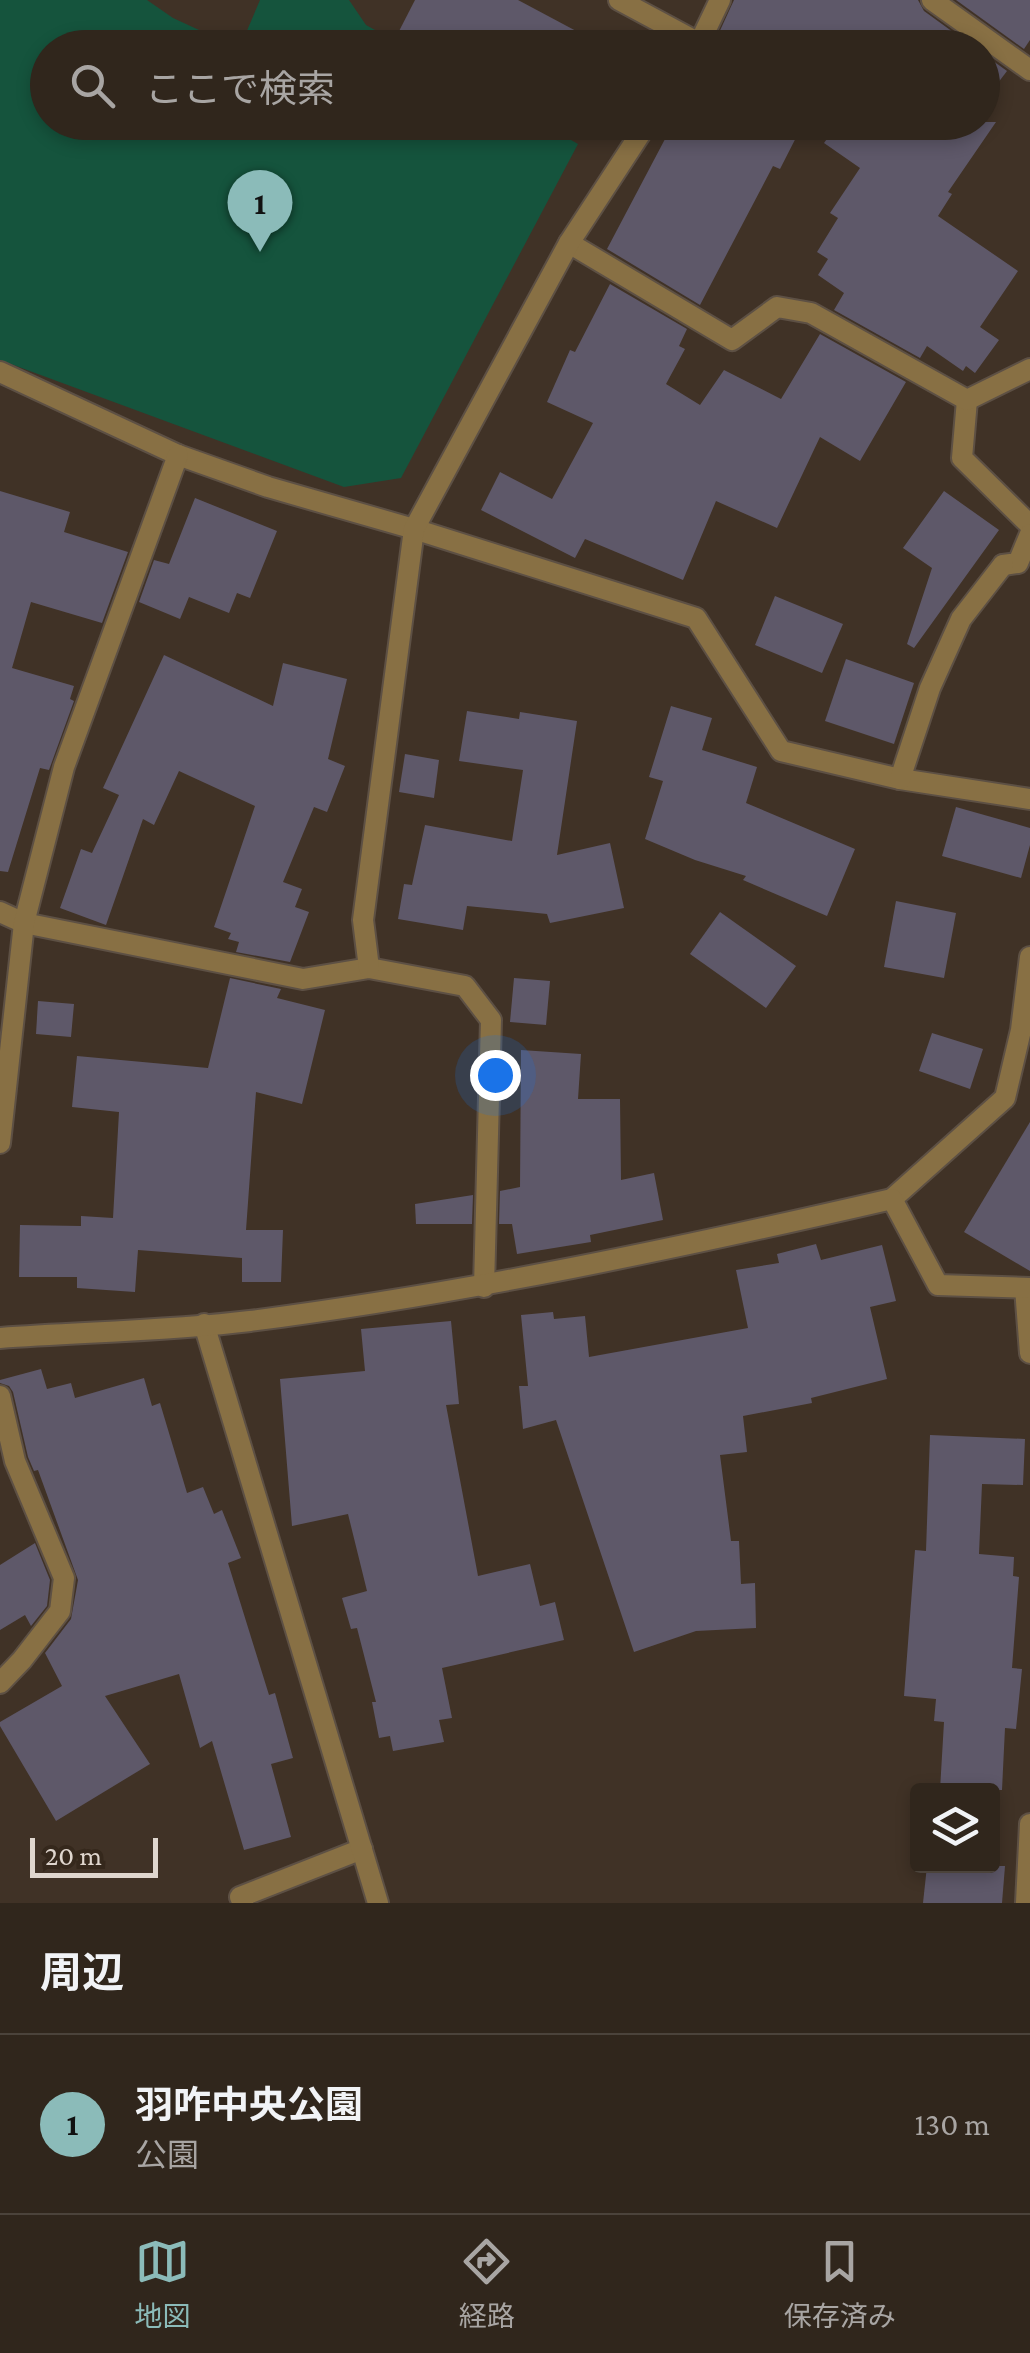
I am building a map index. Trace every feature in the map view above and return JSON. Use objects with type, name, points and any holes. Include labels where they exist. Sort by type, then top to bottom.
[{"type":"street","points":[[619,0],[672,30]]},
{"type":"street","points":[[705,30],[720,0]]},
{"type":"street","points":[[932,0],[978,30]]},
{"type":"street","points":[[1000,44],[1027,62]]},
{"type":"street","points":[[368,968],[363,920],[414,529],[569,243],[636,140]]},
{"type":"street","points":[[569,243],[732,340],[777,308],[811,312],[967,400]]},
{"type":"street","points":[[967,400],[1030,369]]},
{"type":"street","points":[[0,372],[178,455],[268,488],[414,529],[696,618],[781,751],[900,779],[1030,800]]},
{"type":"street","points":[[967,400],[962,458],[1030,525]]},
{"type":"street","points":[[0,1143],[24,922],[64,766],[178,455]]},
{"type":"street","points":[[900,779],[930,688],[961,619],[1004,565],[1018,563],[1030,534]]},
{"type":"street","points":[[0,912],[24,922],[304,979],[368,968],[464,986],[491,1020],[484,1287]]},
{"type":"street","points":[[0,1338],[246,1321],[484,1287],[683,1248],[892,1200],[1006,1098],[1022,1030],[1030,957]]},
{"type":"street","points":[[892,1200],[938,1286],[1027,1288],[1030,1353]]},
{"type":"street","points":[[204,1324],[378,1903]]},
{"type":"street","points":[[0,1396],[16,1461],[64,1578],[60,1611],[0,1683]]},
{"type":"street","points":[[1026,1903],[1030,1824]]},
{"type":"street","points":[[244,1903],[240,1897],[362,1849]]},
{"type":"green space","points":[[0,0],[147,0],[199,30],[30,30],[30,140],[571,140],[578,144],[401,478],[344,487],[0,360]]},
{"type":"green space","points":[[260,0],[349,0],[366,25],[375,30],[247,30]]},
{"type":"building","points":[[415,0],[518,0],[574,30],[400,30]]},
{"type":"building","points":[[734,0],[918,0],[924,11],[950,30],[720,30]]},
{"type":"building","points":[[956,0],[1030,0],[1030,40],[1024,49]]},
{"type":"building","points":[[665,140],[795,140],[780,169],[773,166],[700,305],[607,249]]},
{"type":"building","points":[[984,140],[948,192],[952,194],[938,216],[1018,271],[980,327],[999,340],[975,373],[966,366],[963,371],[927,346],[920,358],[834,310],[844,293],[818,275],[828,259],[817,252],[838,218],[830,213],[860,168],[824,143]]},
{"type":"building","points":[[610,284],[687,329],[679,346],[685,349],[666,384],[700,405],[724,370],[781,399],[820,334],[906,382],[860,461],[820,437],[777,528],[716,501],[683,580],[585,539],[575,558],[481,510],[500,472],[552,499],[593,423],[547,402],[570,350],[575,352]]},
{"type":"building","points":[[0,491],[70,512],[64,532],[128,552],[102,623],[31,602],[12,668],[74,686],[70,699],[74,701],[49,770],[40,768],[8,872],[0,871]]},
{"type":"building","points":[[944,491],[999,530],[914,648],[907,644],[932,568],[903,548]]},
{"type":"building","points":[[195,498],[277,531],[250,598],[237,593],[229,613],[189,597],[180,619],[139,602],[154,560],[169,564]]},
{"type":"building","points":[[775,596],[843,624],[822,673],[755,645]]},
{"type":"building","points":[[164,655],[273,706],[283,663],[347,679],[328,759],[345,766],[327,812],[314,807],[283,882],[302,889],[295,907],[309,912],[290,962],[236,952],[239,942],[228,939],[231,933],[214,927],[255,806],[179,771],[154,825],[143,819],[106,925],[60,908],[81,849],[92,853],[119,795],[103,788]]},
{"type":"building","points":[[846,659],[914,683],[894,744],[825,721]]},
{"type":"building","points":[[671,706],[712,718],[702,750],[757,767],[746,803],[855,849],[827,916],[743,880],[746,876],[645,839],[663,781],[649,777]]},
{"type":"building","points":[[467,711],[519,719],[520,712],[577,721],[557,855],[610,843],[624,908],[550,923],[547,914],[467,906],[463,930],[398,919],[404,884],[412,885],[425,825],[512,841],[523,770],[459,761]]},
{"type":"building","points":[[405,754],[439,760],[434,798],[399,792]]},
{"type":"building","points":[[956,807],[1030,828],[1030,845],[1021,878],[942,856]]},
{"type":"building","points":[[896,901],[956,913],[944,978],[884,967]]},
{"type":"building","points":[[720,912],[796,966],[766,1008],[690,954]]},
{"type":"building","points":[[230,978],[281,989],[277,998],[325,1010],[302,1104],[256,1092],[246,1230],[283,1230],[281,1282],[242,1282],[242,1258],[138,1250],[135,1292],[77,1288],[77,1277],[19,1277],[20,1225],[81,1226],[81,1216],[113,1218],[119,1112],[72,1107],[77,1056],[208,1068]]},
{"type":"building","points":[[514,978],[550,981],[546,1025],[510,1022]]},
{"type":"building","points":[[38,1001],[74,1004],[71,1037],[36,1034]]},
{"type":"building","points":[[932,1033],[983,1049],[970,1089],[919,1071]]},
{"type":"building","points":[[521,1050],[581,1054],[578,1099],[620,1099],[621,1180],[654,1173],[663,1220],[590,1235],[591,1242],[517,1254],[512,1224],[499,1224],[500,1191],[520,1187]]},
{"type":"building","points":[[1030,1122],[1030,1271],[964,1232]]},
{"type":"building","points":[[473,1195],[472,1224],[416,1224],[415,1204]]},
{"type":"building","points":[[816,1244],[821,1260],[882,1245],[896,1301],[870,1307],[887,1379],[811,1398],[812,1403],[743,1416],[747,1452],[720,1455],[731,1541],[739,1541],[741,1584],[755,1583],[756,1628],[696,1631],[634,1652],[556,1420],[523,1429],[519,1386],[528,1386],[521,1315],[553,1312],[554,1319],[585,1316],[589,1357],[748,1328],[736,1270],[779,1263],[777,1254]]},
{"type":"building","points":[[451,1321],[459,1404],[446,1405],[478,1576],[530,1564],[540,1606],[555,1602],[564,1640],[442,1668],[452,1718],[439,1720],[444,1742],[393,1751],[390,1736],[379,1738],[372,1702],[376,1702],[357,1628],[351,1629],[342,1598],[367,1591],[348,1514],[292,1526],[280,1379],[365,1371],[361,1329]]},
{"type":"building","points":[[41,1369],[47,1389],[71,1383],[75,1398],[144,1378],[152,1406],[160,1403],[187,1493],[203,1487],[214,1514],[222,1510],[241,1558],[228,1563],[269,1695],[275,1693],[293,1758],[271,1764],[291,1837],[244,1850],[212,1741],[200,1748],[179,1674],[105,1696],[150,1764],[56,1821],[0,1726],[0,1722],[62,1686],[45,1653],[71,1619],[78,1580],[38,1470],[34,1471],[28,1457],[13,1392],[0,1383]]},
{"type":"building","points":[[930,1435],[1025,1439],[1023,1485],[982,1484],[979,1554],[1014,1557],[1013,1576],[1019,1577],[1012,1668],[1022,1669],[1016,1729],[1005,1728],[1002,1790],[1000,1783],[940,1783],[944,1722],[934,1721],[936,1699],[904,1696],[915,1550],[926,1551]]},
{"type":"building","points":[[35,1543],[50,1580],[47,1606],[31,1626],[25,1615],[0,1630],[0,1565]]},
{"type":"building","points":[[1000,1866],[1005,1866],[1002,1903],[923,1903],[926,1873],[1000,1873]]},
{"type":"place","name":"羽咋中央公園","points":[[260,252]]}]
